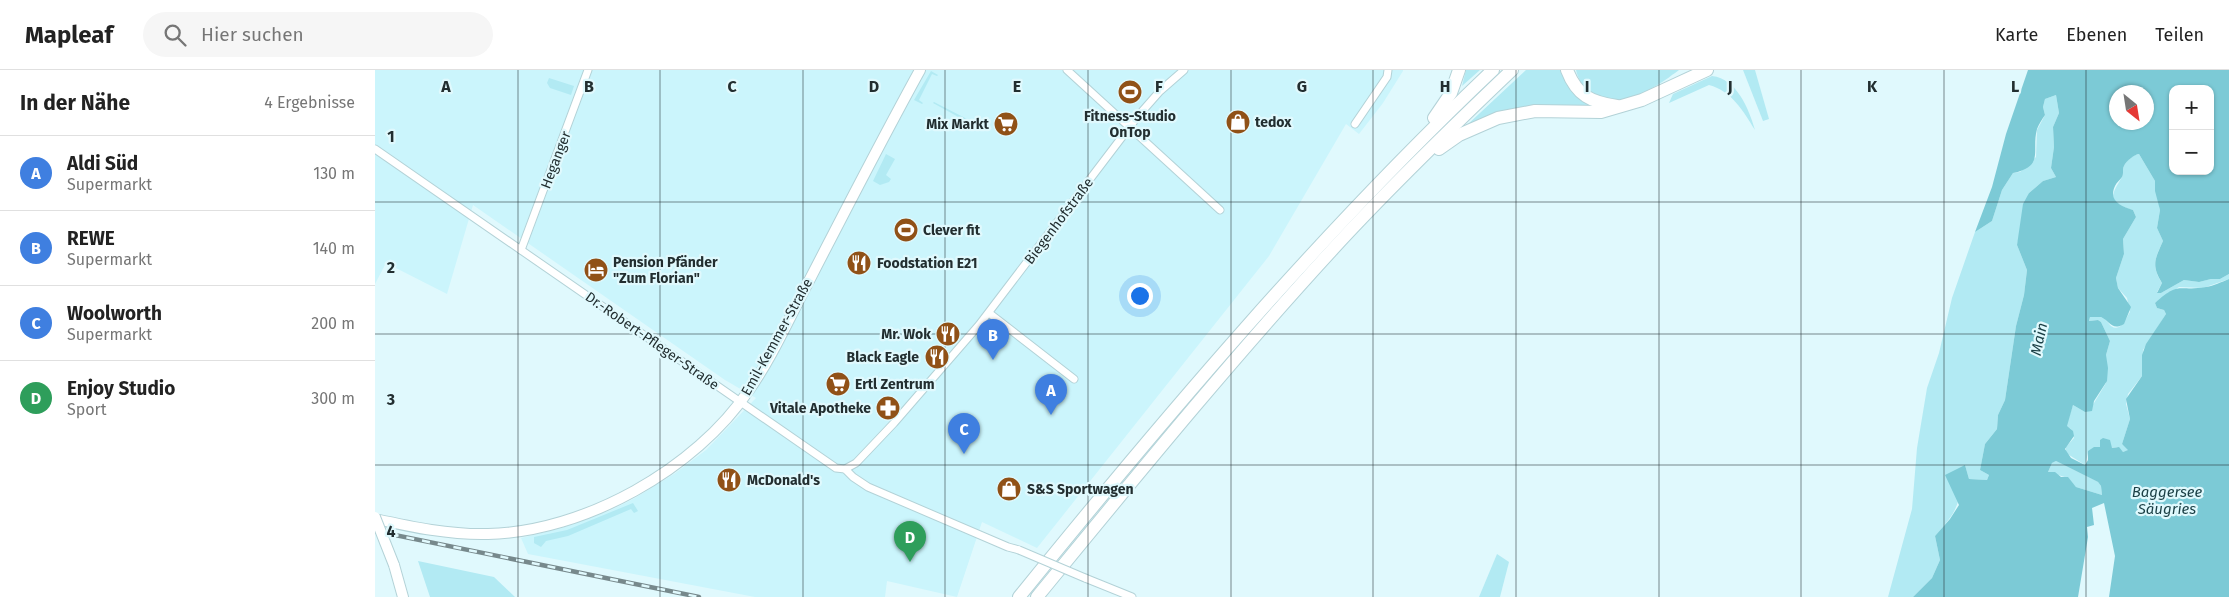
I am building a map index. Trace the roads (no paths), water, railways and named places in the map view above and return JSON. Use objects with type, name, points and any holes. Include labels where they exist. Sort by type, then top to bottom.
[{"type":"highway","points":[[1402,159],[1444,105],[1451,93],[1459,70]]},
{"type":"highway","points":[[1019,597],[1097,500],[1232,342],[1324,239],[1493,70]]},
{"type":"highway","points":[[1037,597],[1245,348],[1334,248],[1512,70]]},
{"type":"highway","points":[[1567,70],[1572,82],[1587,97],[1598,103],[1622,106]]},
{"type":"highway","points":[[1681,81],[1693,70]]},
{"type":"highway","points":[[1414,166],[1459,136],[1498,118],[1535,111],[1601,112],[1642,100],[1707,70]]},
{"type":"street","name":"Heganger","points":[[521,250],[588,70]]},
{"type":"street","name":"Emil-Kemmer-Straße","points":[[375,518],[438,531],[481,534],[531,529],[568,520],[604,506],[659,476],[681,460],[712,433],[752,386],[920,70]]},
{"type":"street","points":[[1067,70],[1220,210]]},
{"type":"street","name":"Biegenhofstraße","points":[[845,469],[856,463],[894,423],[989,313],[1129,128],[1160,91],[1184,70]]},
{"type":"street","points":[[1355,124],[1387,77],[1388,70]]},
{"type":"street","name":"Dr.-Robert-Pfleger-Straße","points":[[375,149],[836,468],[845,469],[867,487],[1132,597]]},
{"type":"street","points":[[989,313],[1074,379]]},
{"type":"street","points":[[375,518],[394,565],[403,597]]},
{"type":"railway","points":[[375,531],[699,597]]},
{"type":"place","name":"Fitness-Studio OnTop","points":[[1130,92]]},
{"type":"place","name":"tedox","points":[[1238,122]]},
{"type":"place","name":"Mix Markt","points":[[1006,124]]},
{"type":"place","name":"Clever fit","points":[[906,230]]},
{"type":"place","name":"Foodstation E21","points":[[859,263]]},
{"type":"place","name":"Pension Pfänder \"Zum Florian\"","points":[[596,270]]},
{"type":"place","name":"Mr. Wok","points":[[948,334]]},
{"type":"place","name":"Black Eagle","points":[[937,357]]},
{"type":"place","name":"REWE","points":[[993,360]]},
{"type":"place","name":"Ertl Zentrum","points":[[838,384]]},
{"type":"place","name":"Vitale Apotheke","points":[[888,408]]},
{"type":"place","name":"Aldi Süd","points":[[1051,415]]},
{"type":"place","name":"Woolworth","points":[[964,454]]},
{"type":"place","name":"McDonald's","points":[[729,480]]},
{"type":"place","name":"S&S Sportwagen","points":[[1009,489]]},
{"type":"place","name":"Enjoy Studio","points":[[910,562]]},
{"type":"water label","name":"Main","points":[[2039,339]]},
{"type":"water label","name":"Baggersee Säugries","points":[[2167,500]]}]
